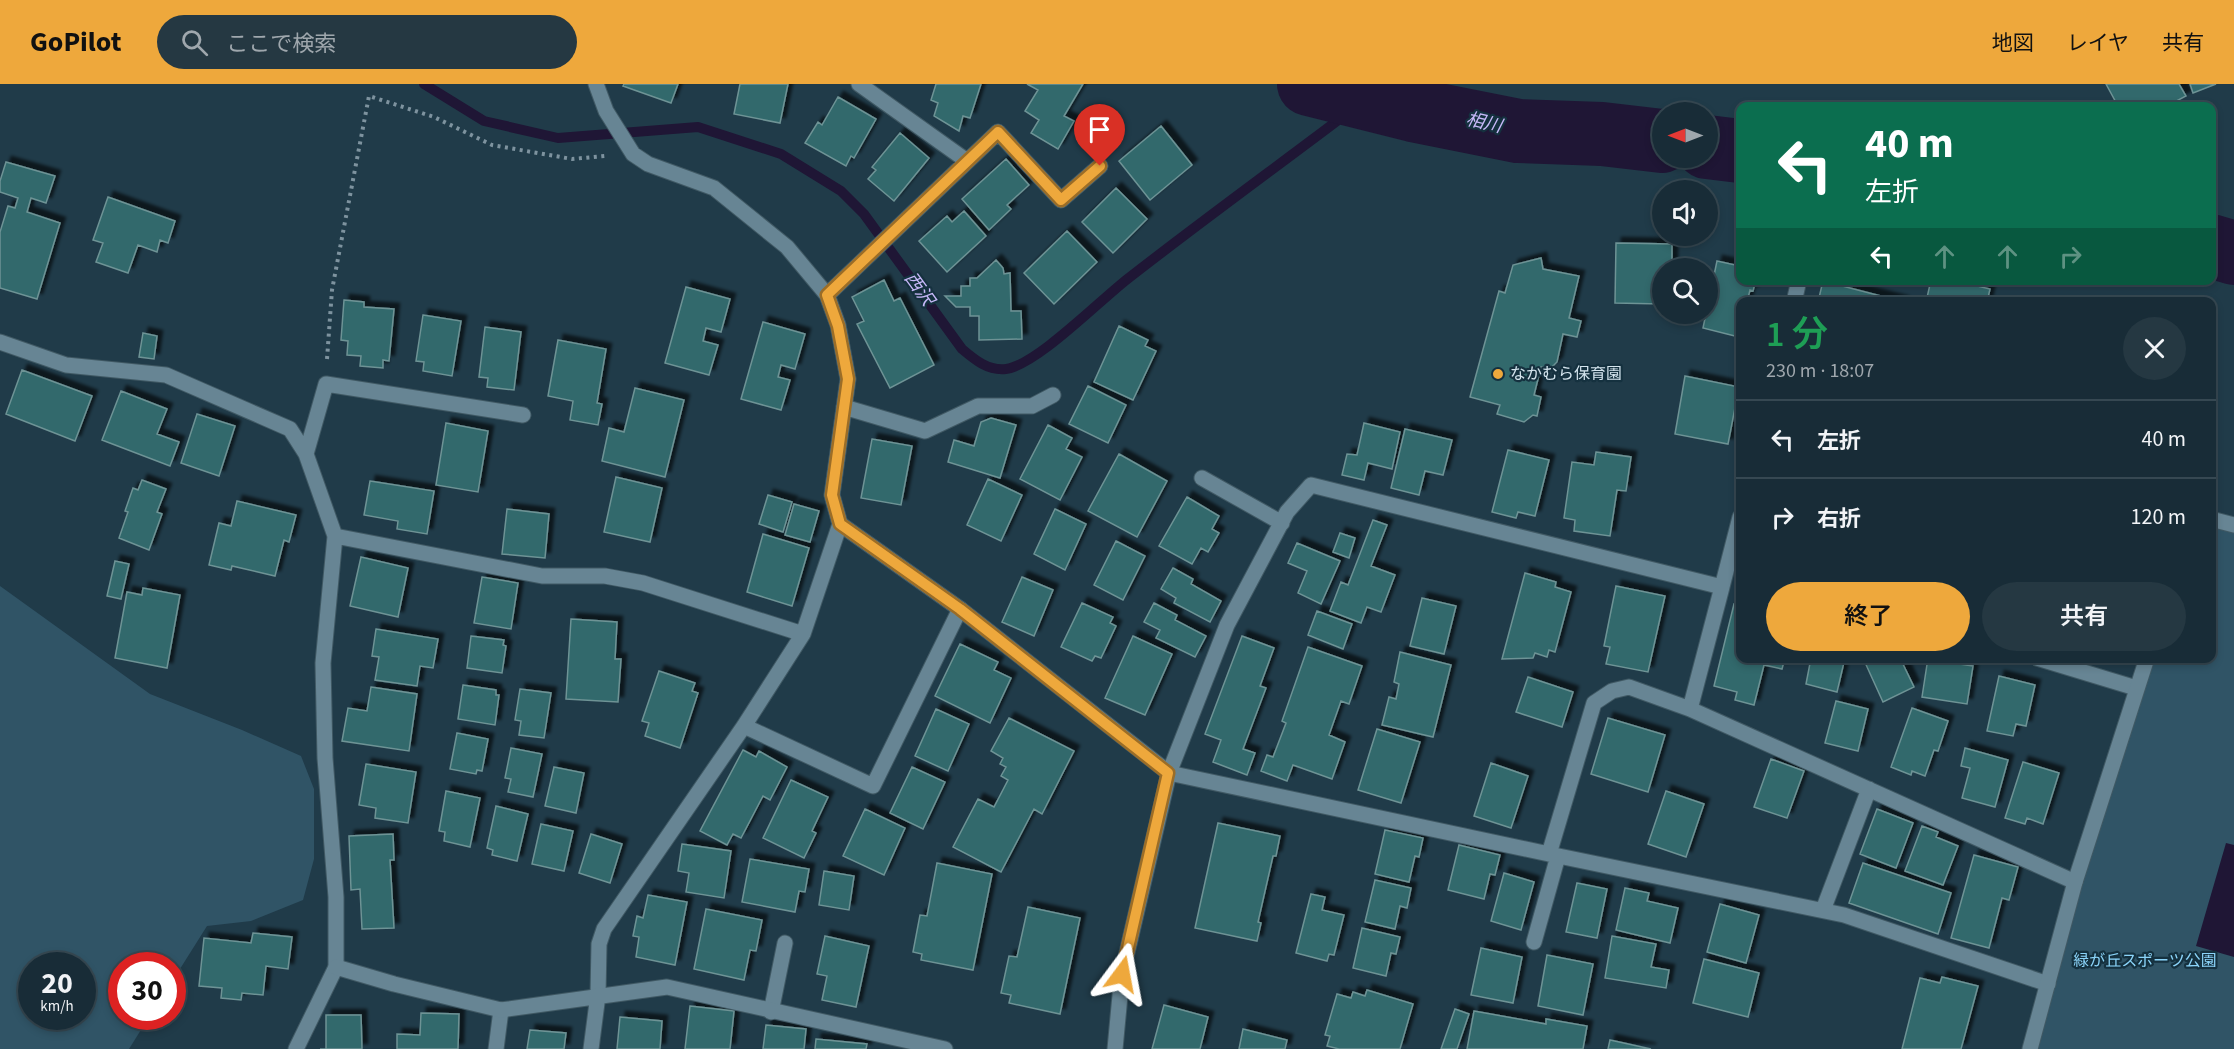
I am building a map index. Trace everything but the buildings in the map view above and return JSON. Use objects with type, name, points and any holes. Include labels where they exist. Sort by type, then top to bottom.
[{"type":"street","points":[[591,1049],[598,995],[599,944],[604,929],[744,726],[803,634],[840,524],[832,495],[848,379],[838,326],[827,295],[787,247],[714,188],[648,164],[630,149],[606,111],[596,84]]},
{"type":"street","points":[[860,84],[968,161]]},
{"type":"street","points":[[827,295],[998,132],[1061,200],[1100,166]]},
{"type":"street","points":[[0,342],[66,365],[166,375],[290,429],[306,454],[335,536],[323,663],[325,758],[336,897],[336,967],[296,1049]]},
{"type":"street","points":[[306,454],[326,384],[523,415]]},
{"type":"street","points":[[844,407],[925,431],[978,406],[1032,406],[1053,395]]},
{"type":"street","points":[[1202,478],[1281,523]]},
{"type":"street","points":[[1115,1049],[1122,974],[1168,773],[1227,625],[1287,512],[1311,485],[1722,586]]},
{"type":"street","points":[[2216,520],[2234,525]]},
{"type":"street","points":[[840,524],[960,609],[1168,773],[1844,915],[2048,984]]},
{"type":"street","points":[[1690,709],[1736,532]]},
{"type":"street","points":[[335,536],[542,576],[605,576],[643,583],[803,634]]},
{"type":"street","points":[[744,726],[873,786],[960,609]]},
{"type":"street","points":[[2054,663],[2136,688]]},
{"type":"street","points":[[2030,1049],[2075,882],[2145,663]]},
{"type":"street","points":[[1534,942],[1553,855],[1594,704],[1612,691],[1629,687],[1690,709],[2075,882]]},
{"type":"street","points":[[1823,910],[1869,789]]},
{"type":"street","points":[[771,1012],[786,943]]},
{"type":"street","points":[[336,967],[394,984],[501,1010],[667,987],[914,1046],[945,1049]]},
{"type":"street","points":[[496,1049],[501,1010]]},
{"type":"path","points":[[326,384],[332,290],[369,96],[434,117],[492,145],[572,159],[630,149]]},
{"type":"green space","name":"緑が丘スポーツ公園","points":[[2216,520],[2234,525],[2234,1049],[2030,1049],[2146,663],[2216,663]]},
{"type":"green space","points":[[0,586],[150,694],[301,756],[314,789],[314,859],[303,900],[251,921],[207,926],[186,959],[186,952],[108,952],[108,1030],[141,1030],[129,1049],[0,1049]]},
{"type":"shaded area","points":[[2226,843],[2234,845],[2234,957],[2196,946]]},
{"type":"waterway","name":"西沢","points":[[424,84],[484,121],[558,138],[698,127],[781,154],[841,191],[864,214],[962,349],[982,364],[999,369],[1019,365],[1051,344],[1130,277],[1337,121],[1355,95]]},
{"type":"waterway","name":"相川","points":[[1309,84],[1413,110],[1518,131],[1602,134],[1652,140]]},
{"type":"waterway","name":"相川","points":[[1718,148],[1736,151]]},
{"type":"waterway","name":"相川","points":[[2216,248],[2234,253]]},
{"type":"place","name":"なかむら保育園","points":[[1498,374]]},
{"type":"route","points":[[1100,166],[1061,200],[998,132],[827,295],[838,326],[848,379],[832,495],[840,524],[960,609],[1168,773],[1122,974]]}]
